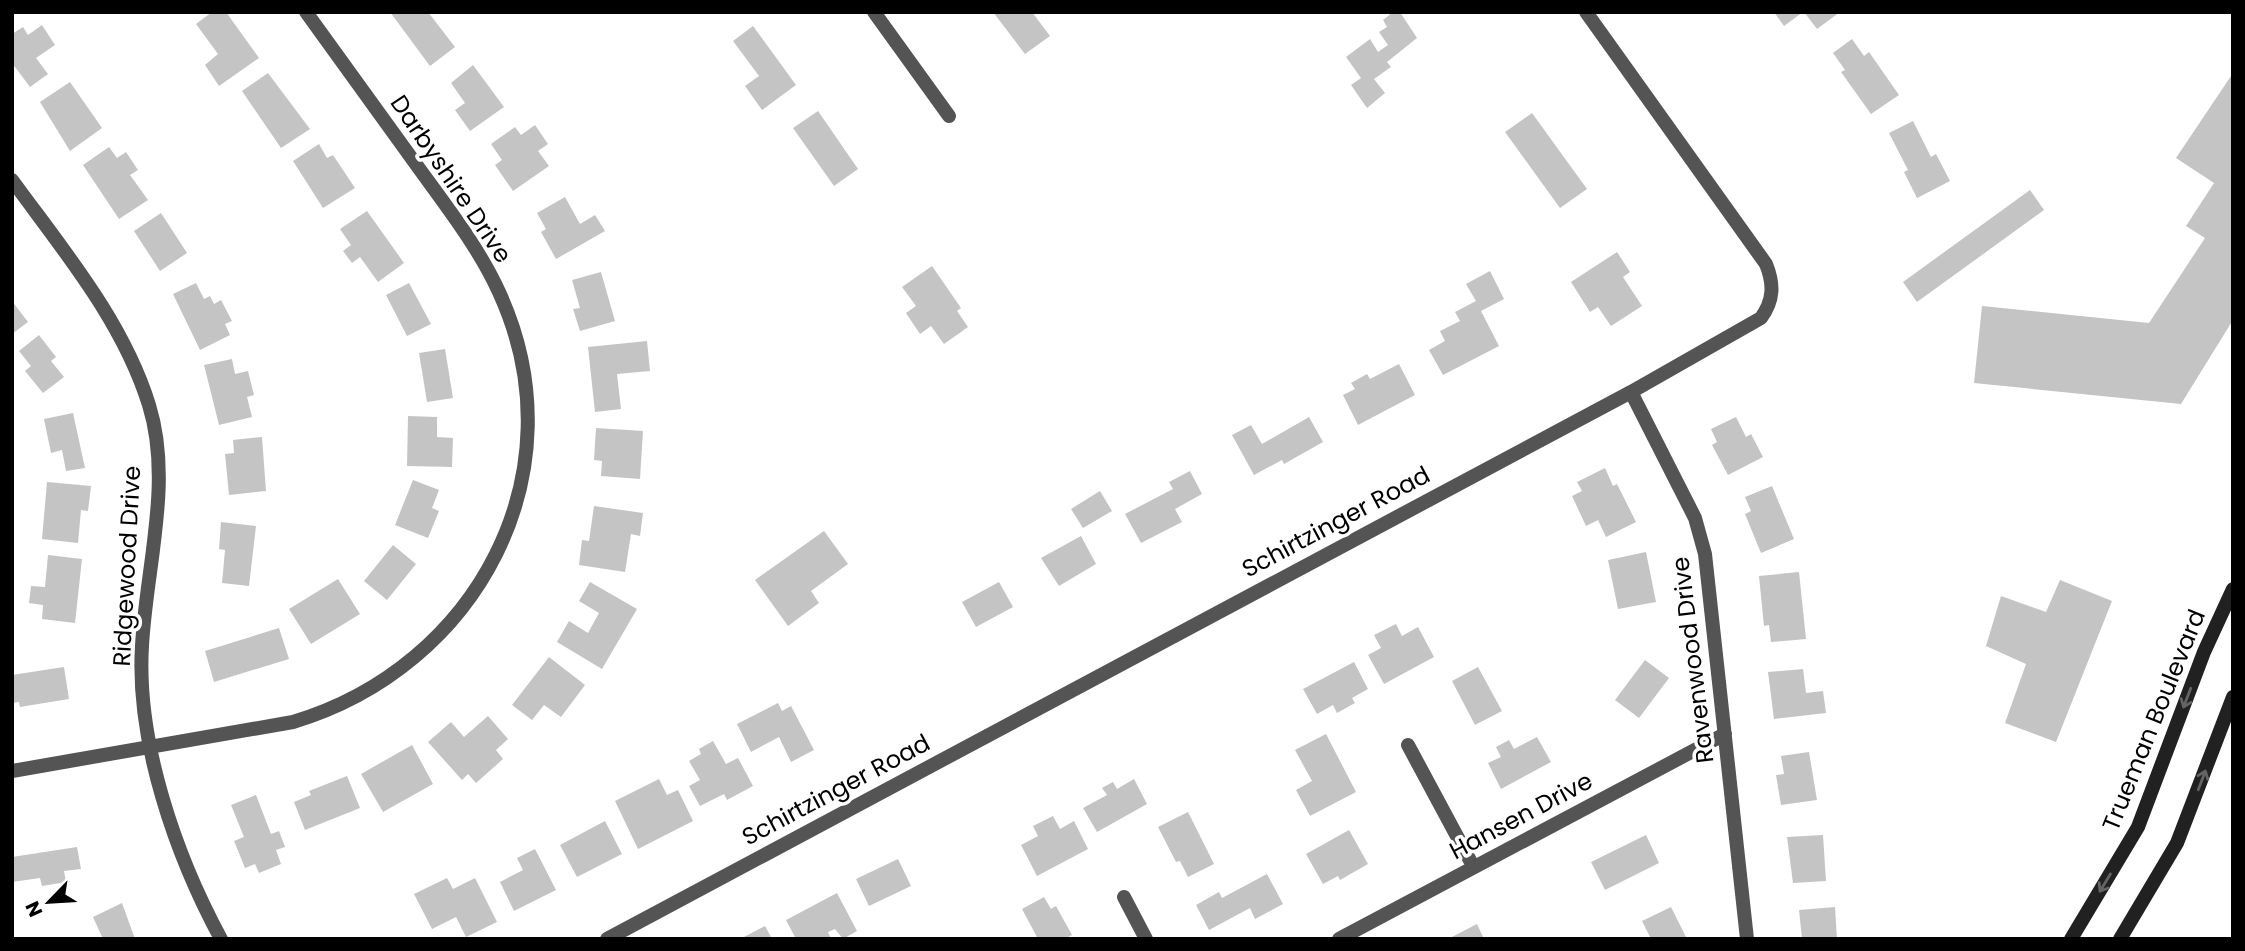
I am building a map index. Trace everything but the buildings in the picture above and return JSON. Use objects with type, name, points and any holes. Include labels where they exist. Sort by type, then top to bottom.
[{"type":"main road","name":"Trueman Boulevard","points":[[2071,939],[2138,827],[2204,652],[2233,589]]},
{"type":"main road","points":[[2120,939],[2178,843],[2233,697]]},
{"type":"street","name":"Darbyshire Drive","points":[[12,771],[293,722],[328,711],[373,689],[434,642],[461,612],[486,575],[504,537],[524,456],[526,414],[513,329],[499,291],[455,218],[306,12]]},
{"type":"street","points":[[874,12],[948,116]]},
{"type":"street","name":"Schirtzinger Road","points":[[607,939],[1754,325],[1768,308],[1773,286],[1766,264],[1586,12]]},
{"type":"street","name":"Ridgewood Drive","points":[[12,180],[87,284],[136,372],[149,405],[156,435],[159,498],[141,650],[151,748],[166,812],[186,869],[221,939]]},
{"type":"street","name":"Ravenwood Drive","points":[[1631,392],[1699,530],[1710,585],[1746,939]]},
{"type":"street","name":"Hansen Drive","points":[[1342,938],[1725,734]]},
{"type":"street","points":[[1408,745],[1474,866]]},
{"type":"street","points":[[1124,897],[1146,939]]}]
